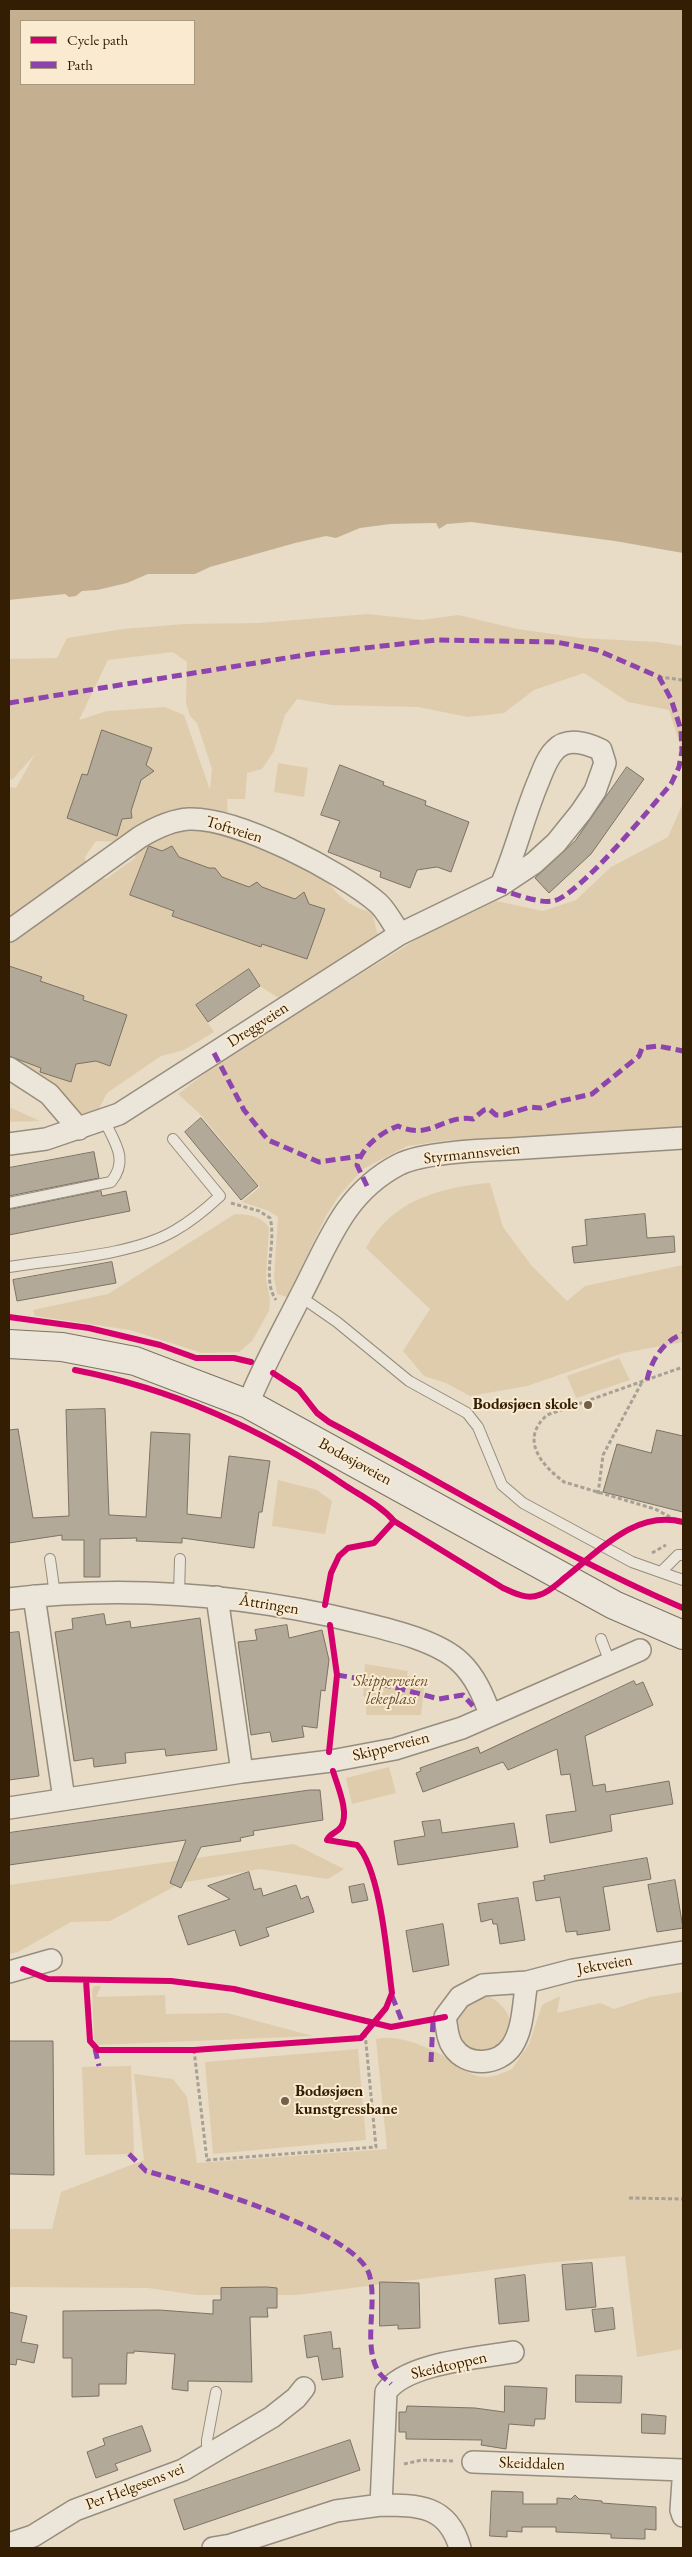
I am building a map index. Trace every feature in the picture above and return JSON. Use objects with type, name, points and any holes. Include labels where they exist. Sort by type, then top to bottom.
[{"type":"street","name":"Dreggveien","points":[[9,1144],[46,1139],[119,1114],[400,934],[501,884],[534,863],[556,843],[581,812],[602,774],[605,763],[601,750],[578,742],[564,744],[555,749],[547,760],[526,812],[510,865],[501,884]]},
{"type":"street","name":"Toftveien","points":[[9,931],[140,837],[156,828],[189,819],[207,820],[229,826],[323,864],[380,904],[400,934]]},
{"type":"street","points":[[9,1068],[49,1094],[79,1128]]},
{"type":"street","name":"Styrmannsveien","points":[[248,1404],[263,1368],[301,1297],[336,1223],[367,1186],[399,1164],[438,1155],[468,1152],[683,1138]]},
{"type":"street","name":"Bodøsjøveien","points":[[9,1344],[62,1347],[135,1362],[248,1404],[614,1604],[683,1636]]},
{"type":"street","name":"Åttringen","points":[[9,1599],[44,1595],[179,1594],[261,1602],[327,1614],[388,1629],[418,1640],[460,1661],[473,1677],[490,1714]]},
{"type":"street","points":[[44,1595],[64,1799]]},
{"type":"street","points":[[217,1597],[242,1772]]},
{"type":"street","name":"Skipperveien","points":[[9,1808],[242,1772],[331,1761],[395,1749],[462,1728],[490,1714],[640,1650]]},
{"type":"street","name":"Jektveien","points":[[527,1982],[573,1970],[683,1952]]},
{"type":"street","points":[[9,1972],[51,1960]]},
{"type":"street","name":"Skeidtoppen","points":[[380,2505],[384,2402],[386,2392],[392,2384],[404,2376],[432,2367],[513,2352]]},
{"type":"street","name":"Per Helgesens vei","points":[[9,2544],[33,2536],[75,2510],[166,2478],[272,2417],[296,2398],[304,2388]]},
{"type":"street","name":"Skeiddalen","points":[[473,2462],[528,2466],[621,2466],[683,2470]]},
{"type":"street","points":[[683,2481],[681,2504],[683,2516]]},
{"type":"street","points":[[213,2548],[231,2545],[336,2511],[380,2505],[424,2507],[439,2515],[456,2534],[460,2548]]},
{"type":"lane","points":[[9,1204],[110,1182],[119,1172],[121,1161],[104,1120]]},
{"type":"lane","points":[[9,1267],[133,1247],[174,1232],[220,1196],[173,1139]]},
{"type":"lane","points":[[301,1297],[337,1322],[409,1381],[444,1398],[467,1413],[478,1427],[502,1485],[523,1502],[632,1562],[683,1580]]},
{"type":"lane","points":[[662,1571],[678,1555],[683,1555]]},
{"type":"lane","points":[[44,1595],[50,1559]]},
{"type":"lane","points":[[179,1594],[180,1559]]},
{"type":"lane","points":[[601,1639],[610,1663]]},
{"type":"lane","points":[[207,2456],[207,2440],[216,2402],[216,2392]]},
{"type":"path","points":[[659,677],[683,680]]},
{"type":"path","points":[[220,1196],[238,1207],[259,1211],[270,1218],[273,1228],[270,1277],[274,1298],[279,1304]]},
{"type":"path","points":[[683,1367],[547,1415],[534,1431],[533,1444],[553,1474],[564,1482],[598,1494],[655,1509],[683,1522]]},
{"type":"path","points":[[598,1494],[603,1455],[642,1382]]},
{"type":"path","points":[[657,1520],[676,1520]]},
{"type":"path","points":[[96,1980],[83,1980],[90,2041],[98,2050],[194,2050],[361,2038],[386,2008],[392,1993],[376,1888],[363,1852],[357,1845],[327,1840],[329,1835],[341,1828],[343,1821],[343,1809],[333,1771]]},
{"type":"path","points":[[364,2020],[382,2025]]},
{"type":"path","points":[[194,2050],[207,2160],[376,2147],[365,2033]]},
{"type":"path","points":[[629,2198],[683,2199]]},
{"type":"path","points":[[382,2469],[422,2460],[473,2462]]},
{"type":"green space","points":[[368,614],[422,620],[458,615],[517,629],[581,638],[657,642],[683,646],[683,793],[682,751],[669,710],[628,702],[584,673],[534,690],[504,713],[468,717],[418,707],[332,705],[297,699],[285,715],[274,751],[262,769],[247,773],[245,799],[227,799],[228,818],[120,842],[96,841],[85,857],[87,870],[9,921],[9,787],[16,788],[35,754],[13,779],[9,780],[9,659],[57,658],[67,638],[123,629],[185,624],[258,623]],"holes":[[[173,652],[187,662],[186,703],[190,716],[197,723],[212,769],[210,790],[184,715],[165,707],[107,711],[79,720],[108,660]]]},
{"type":"green space","points":[[278,763],[308,768],[304,797],[274,792]]},
{"type":"green space","points":[[683,803],[683,1129],[494,1141],[449,1140],[407,1146],[363,1169],[338,1197],[326,1216],[287,1297],[277,1294],[274,1276],[278,1217],[269,1211],[242,1202],[260,1187],[200,1114],[178,1094],[225,1058],[422,936],[496,901],[543,911],[576,900],[611,867],[668,837]]},
{"type":"green space","points":[[201,825],[322,869],[330,885],[341,897],[363,910],[372,912],[378,936],[282,1000],[261,987],[249,970],[196,1005],[214,1032],[184,1050],[161,1056],[107,1093],[96,1114],[82,1114],[9,1062],[9,938],[92,879],[106,879],[135,858],[137,844],[153,835]]},
{"type":"green space","points":[[9,1107],[40,1121],[9,1122]]},
{"type":"green space","points":[[490,1183],[503,1227],[531,1265],[567,1301],[585,1286],[683,1265],[683,1342],[623,1353],[527,1386],[470,1396],[446,1383],[424,1376],[403,1351],[430,1309],[366,1248],[376,1232],[389,1219],[418,1199],[453,1188]]},
{"type":"green space","points":[[235,1214],[254,1216],[262,1220],[269,1227],[266,1278],[270,1299],[269,1311],[252,1341],[239,1352],[202,1353],[130,1330],[35,1316],[33,1310],[108,1294]]},
{"type":"green space","points":[[619,1358],[630,1380],[576,1398],[567,1376]]},
{"type":"green space","points":[[278,1480],[317,1490],[332,1501],[325,1534],[272,1526]]},
{"type":"green space","name":"Skipperveien lekeplass","points":[[365,1664],[408,1671],[407,1676],[425,1680],[421,1715],[366,1715],[367,1697],[363,1696]]},
{"type":"green space","points":[[389,1767],[396,1793],[352,1804],[346,1778]]},
{"type":"green space","points":[[294,1844],[344,1869],[328,1879],[260,1869],[181,1883],[110,1921],[71,1922],[18,1952],[9,1954],[9,1885]]},
{"type":"green space","points":[[94,1986],[101,1986],[96,1997],[165,1995],[166,2014],[227,2013],[313,2036],[97,2045],[94,2039],[92,1990]]},
{"type":"green space","points":[[683,1992],[683,2349],[637,2357],[625,2256],[546,2263],[297,2295],[196,2295],[148,2288],[9,2287],[9,2229],[52,2229],[61,2192],[144,2160],[134,2074],[173,2079],[187,2097],[197,2163],[387,2149],[376,2039],[401,2039],[418,2044],[442,2055],[474,2075],[489,2077],[512,2069],[529,2044],[542,2005],[560,1996],[557,2013],[600,2003],[614,2009],[650,1997]]},
{"type":"green space","points":[[485,1995],[491,1997],[505,2010],[510,2021],[510,2027],[508,2035],[500,2047],[476,2054],[460,2044],[455,2016],[469,2003]]},
{"type":"green space","name":"Bodøsjøen kunstgressbane","points":[[358,2049],[366,2140],[213,2154],[205,2062]]},
{"type":"green space","points":[[131,2066],[134,2154],[85,2155],[82,2067]]},
{"type":"shaded area","points":[[9,9],[683,9],[683,553],[615,541],[471,522],[447,524],[439,529],[436,523],[390,524],[360,528],[336,538],[326,536],[295,543],[210,567],[195,574],[148,574],[127,583],[97,590],[82,591],[76,596],[69,597],[65,594],[9,600]]},
{"type":"building","points":[[102,730],[152,748],[146,765],[154,771],[141,780],[131,811],[132,818],[122,819],[117,836],[67,818],[82,774],[87,775]]},
{"type":"building","points":[[340,765],[384,782],[383,785],[426,801],[425,805],[469,822],[451,872],[437,867],[417,870],[410,888],[380,877],[381,872],[328,852],[340,821],[321,815]]},
{"type":"building","points":[[627,767],[644,779],[591,854],[549,893],[535,878],[575,841]]},
{"type":"building","points":[[149,846],[162,851],[172,846],[179,857],[209,868],[215,868],[222,877],[249,887],[257,882],[262,887],[295,899],[304,892],[309,904],[325,909],[307,959],[262,944],[261,947],[172,916],[174,911],[130,895]]},
{"type":"building","points":[[9,966],[42,977],[40,981],[84,996],[83,1000],[127,1015],[110,1066],[96,1061],[76,1064],[71,1082],[40,1072],[41,1068],[9,1056]]},
{"type":"building","points":[[249,969],[260,986],[208,1022],[196,1005]]},
{"type":"building","points":[[201,1118],[258,1186],[241,1200],[185,1132]]},
{"type":"building","points":[[94,1152],[99,1178],[9,1196],[9,1168]]},
{"type":"building","points":[[101,1191],[102,1196],[126,1191],[130,1211],[9,1235],[9,1210]]},
{"type":"building","points":[[645,1214],[647,1238],[674,1236],[675,1252],[574,1263],[572,1247],[587,1245],[585,1220]]},
{"type":"building","points":[[112,1262],[116,1283],[17,1301],[13,1280]]},
{"type":"building","points":[[105,1409],[109,1515],[146,1517],[151,1432],[190,1434],[187,1514],[221,1518],[229,1456],[270,1461],[262,1512],[259,1512],[254,1548],[182,1538],[182,1543],[136,1541],[137,1538],[100,1539],[100,1577],[84,1577],[84,1540],[62,1540],[62,1535],[9,1543],[9,1430],[18,1429],[33,1518],[69,1516],[66,1410]]},
{"type":"building","points":[[657,1430],[683,1436],[683,1512],[603,1492],[617,1444],[651,1453]]},
{"type":"building","points":[[104,1614],[106,1625],[130,1621],[131,1628],[200,1618],[217,1750],[166,1756],[165,1749],[125,1753],[126,1763],[94,1767],[93,1758],[74,1761],[55,1632],[73,1629],[72,1619]]},
{"type":"building","points":[[287,1625],[289,1638],[322,1630],[329,1660],[325,1691],[321,1690],[317,1728],[302,1726],[304,1737],[272,1742],[270,1732],[251,1735],[238,1642],[257,1640],[255,1630]]},
{"type":"building","points":[[19,1632],[39,1776],[9,1780],[9,1633]]},
{"type":"building","points":[[634,1681],[636,1685],[643,1682],[653,1705],[585,1736],[593,1786],[605,1784],[606,1792],[669,1781],[673,1804],[610,1815],[612,1831],[550,1843],[546,1815],[576,1811],[570,1774],[561,1775],[557,1749],[508,1770],[503,1762],[423,1792],[416,1773],[421,1771],[420,1768],[478,1747],[480,1753]]},
{"type":"building","points":[[320,1790],[323,1820],[253,1831],[254,1835],[240,1838],[241,1841],[201,1847],[181,1888],[170,1883],[186,1840],[9,1865],[9,1833]]},
{"type":"building","points":[[440,1820],[442,1833],[514,1823],[518,1847],[398,1865],[394,1841],[425,1836],[422,1822]]},
{"type":"building","points":[[647,1858],[651,1879],[603,1887],[610,1930],[577,1935],[577,1931],[566,1932],[560,1897],[536,1901],[533,1882],[545,1880],[544,1876]]},
{"type":"building","points":[[249,1872],[254,1890],[261,1888],[263,1896],[296,1885],[301,1899],[308,1896],[314,1912],[266,1928],[269,1936],[240,1946],[235,1930],[188,1945],[178,1916],[230,1899],[208,1886]]},
{"type":"building","points":[[675,1880],[683,1928],[657,1932],[648,1885]]},
{"type":"building","points":[[364,1884],[368,1900],[352,1903],[349,1887]]},
{"type":"building","points":[[518,1898],[525,1940],[500,1944],[497,1924],[493,1924],[492,1919],[481,1922],[478,1904]]},
{"type":"building","points":[[443,1924],[449,1965],[413,1972],[406,1931]]},
{"type":"building","points":[[9,2041],[53,2041],[54,2175],[9,2174]]},
{"type":"building","points":[[592,2263],[596,2307],[566,2310],[562,2265]]},
{"type":"building","points":[[525,2275],[529,2321],[499,2324],[495,2279]]},
{"type":"building","points":[[380,2282],[419,2283],[420,2328],[398,2329],[398,2325],[380,2326]]},
{"type":"building","points":[[221,2288],[277,2288],[277,2308],[267,2308],[268,2317],[250,2317],[252,2382],[188,2381],[188,2391],[172,2389],[175,2354],[134,2351],[134,2353],[127,2353],[126,2384],[99,2384],[99,2396],[72,2397],[72,2358],[63,2358],[63,2311],[159,2310],[213,2314],[213,2300],[221,2300]]},
{"type":"building","points":[[613,2308],[615,2329],[595,2332],[592,2310]]},
{"type":"building","points":[[9,2312],[27,2316],[21,2342],[38,2345],[34,2363],[17,2359],[16,2365],[9,2364]]},
{"type":"building","points":[[331,2332],[333,2349],[340,2348],[343,2377],[322,2380],[318,2356],[307,2358],[304,2336]]},
{"type":"building","points":[[576,2375],[622,2376],[621,2403],[576,2402]]},
{"type":"building","points":[[505,2386],[547,2388],[545,2419],[535,2419],[534,2426],[509,2424],[506,2449],[481,2445],[482,2440],[406,2439],[406,2432],[399,2432],[399,2412],[406,2412],[407,2406],[475,2408],[504,2412]]},
{"type":"building","points":[[642,2414],[666,2416],[665,2434],[642,2433]]},
{"type":"building","points":[[142,2426],[151,2451],[115,2464],[118,2470],[96,2478],[87,2452],[105,2445],[103,2439]]},
{"type":"building","points":[[350,2440],[360,2470],[184,2530],[174,2500]]},
{"type":"building","points":[[492,2491],[523,2492],[523,2504],[557,2504],[557,2498],[571,2499],[575,2495],[579,2499],[602,2501],[602,2503],[656,2507],[656,2530],[645,2529],[645,2539],[611,2538],[611,2534],[556,2532],[556,2527],[522,2527],[522,2532],[507,2531],[507,2537],[490,2536]]},
{"type":"marked path","points":[[9,703],[311,654],[436,640],[556,642],[597,650],[659,677],[671,699],[681,730],[682,751],[679,767],[671,784],[632,830],[596,868],[564,896],[553,901],[540,901],[494,888]]},
{"type":"marked path","points":[[367,1186],[357,1165],[360,1158],[373,1141],[385,1132],[398,1126],[419,1131],[453,1120],[473,1119],[484,1110],[489,1109],[496,1115],[504,1115],[530,1107],[541,1108],[592,1094],[639,1056],[642,1048],[658,1046],[683,1051]]},
{"type":"marked path","points":[[214,1053],[244,1110],[268,1140],[319,1162],[360,1156]]},
{"type":"marked path","points":[[647,1380],[659,1352],[669,1341],[683,1334]]},
{"type":"marked path","points":[[337,1675],[367,1680],[439,1699],[463,1695],[473,1706]]},
{"type":"marked path","points":[[392,1996],[404,2026]]},
{"type":"marked path","points":[[431,2062],[433,2020]]},
{"type":"marked path","points":[[95,2049],[99,2066]]},
{"type":"marked path","points":[[129,2154],[146,2171],[198,2186],[271,2211],[307,2226],[337,2243],[360,2260],[370,2277],[372,2288],[371,2349],[379,2373],[391,2384]]},
{"type":"cycle path","points":[[9,1317],[89,1328],[160,1345],[196,1358],[234,1358],[251,1362]]},
{"type":"cycle path","points":[[75,1370],[147,1388],[182,1400],[250,1430],[315,1466],[378,1506],[394,1521]]},
{"type":"cycle path","points":[[273,1373],[299,1390],[317,1413],[329,1422],[548,1543],[638,1588],[683,1608]]},
{"type":"cycle path","points":[[325,1605],[331,1573],[339,1556],[348,1548],[374,1543],[394,1521],[503,1588],[530,1597],[543,1594],[551,1589],[620,1534],[650,1522],[666,1520],[683,1522]]},
{"type":"cycle path","points":[[329,1752],[337,1675],[330,1625]]},
{"type":"cycle path","points":[[86,1980],[90,2041],[98,2050],[194,2050],[361,2038],[386,2008],[392,1993],[382,1915],[372,1874],[365,1857],[357,1845],[327,1840],[341,1827],[344,1814],[342,1799],[333,1771]]},
{"type":"cycle path","points":[[23,1969],[48,1979],[171,1981],[234,1989],[391,2027],[445,2017]]},
{"type":"place","name":"Bodøsjøen skole","points":[[588,1405]]},
{"type":"place","name":"Bodøsjøen kunstgressbane","points":[[285,2101]]}]
